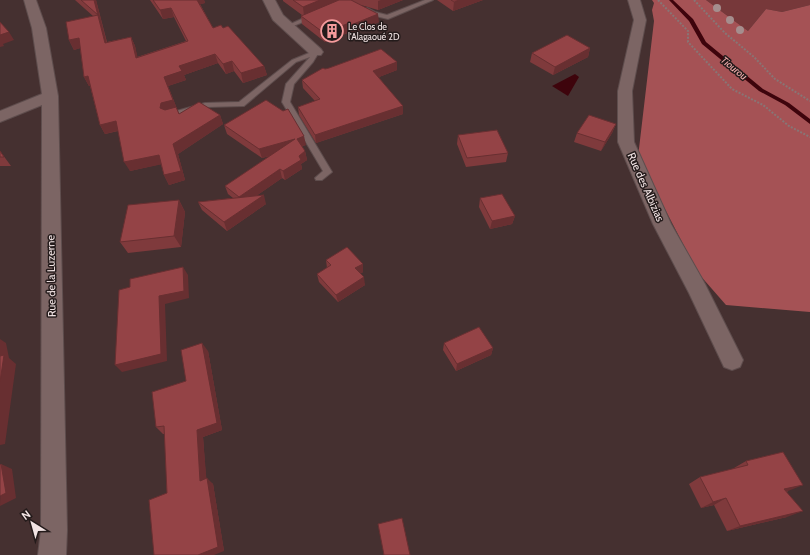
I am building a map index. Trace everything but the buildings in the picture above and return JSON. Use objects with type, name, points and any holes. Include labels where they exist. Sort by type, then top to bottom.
[{"type":"street","name":"Rue de la Luzerne","points":[[30,0],[39,28],[50,96],[54,530],[52,555]]},
{"type":"street","points":[[269,0],[278,17],[316,52]]},
{"type":"street","name":"Rue des Albizias","points":[[634,0],[640,20],[625,91],[626,142],[662,224],[698,290],[732,360]]},
{"type":"street","points":[[0,117],[50,96]]},
{"type":"lane","points":[[363,8],[373,14],[388,17],[430,0]]},
{"type":"lane","points":[[289,26],[318,14]]},
{"type":"lane","points":[[169,116],[205,105],[241,104],[294,61],[316,52]]},
{"type":"lane","points":[[316,52],[311,62],[290,84],[286,102],[328,172],[319,178]]},
{"type":"path","points":[[658,0],[662,6],[688,31],[688,42],[732,89],[763,105],[789,126],[810,137]]},
{"type":"path","points":[[694,0],[725,33],[754,57],[775,80],[810,101]]},
{"type":"shaded area","points":[[652,0],[706,0],[748,31],[766,9],[782,12],[810,5],[810,312],[726,305],[698,273],[638,157],[654,21],[652,10],[654,3]]},
{"type":"shaded area","points":[[706,0],[810,0],[810,5],[782,12],[766,9],[748,31]]},
{"type":"shaded area","points":[[575,74],[579,77],[568,96],[552,86]]},
{"type":"waterway","name":"Tiourou","points":[[671,0],[691,20],[704,43],[761,90],[787,104],[810,122]]},
{"type":"place","name":"Le Clos de l'Alagaoué 2D","points":[[332,31]]}]
